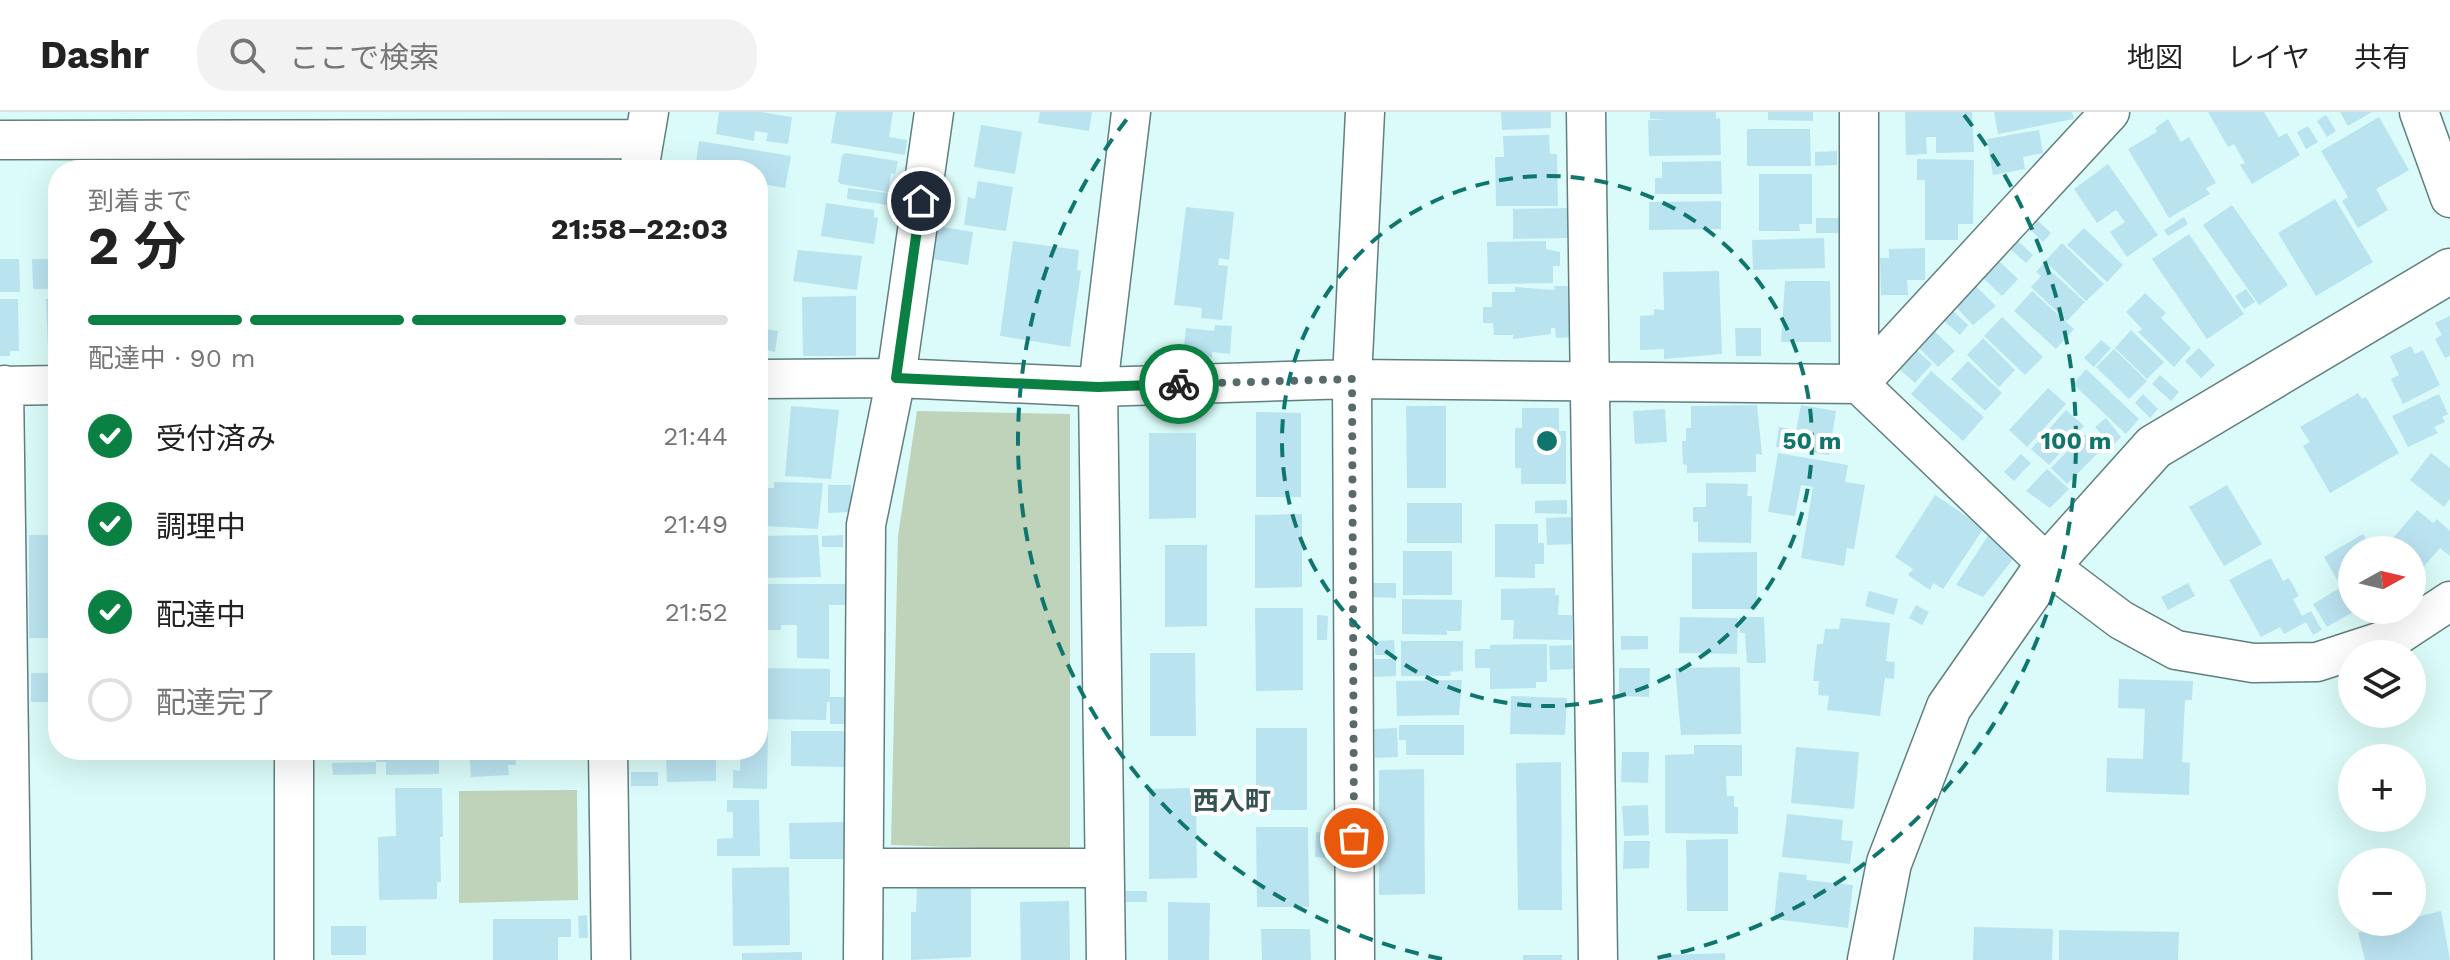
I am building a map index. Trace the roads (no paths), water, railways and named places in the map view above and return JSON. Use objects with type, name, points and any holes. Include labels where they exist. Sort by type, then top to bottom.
[{"type":"street","points":[[863,960],[866,525],[896,378],[934,112]]},
{"type":"street","points":[[1106,960],[1098,387],[1131,112]]},
{"type":"street","points":[[1355,960],[1352,379],[1365,112]]},
{"type":"street","points":[[1586,112],[1598,960]]},
{"type":"street","points":[[1859,112],[1859,384]]},
{"type":"street","points":[[1859,384],[2110,112]]},
{"type":"street","points":[[2419,112],[2450,198]]},
{"type":"street","points":[[0,140],[644,140]]},
{"type":"street","points":[[1870,960],[1889,863],[1949,707],[2048,565],[2154,447],[2450,271]]},
{"type":"street","points":[[768,379],[896,378],[1098,387],[1352,379],[1859,384],[2048,565],[2121,620],[2176,650],[2253,663],[2317,662],[2397,636],[2450,601]]},
{"type":"street","points":[[12,960],[2,386],[48,385]]},
{"type":"street","points":[[294,760],[294,960]]},
{"type":"street","points":[[608,760],[611,960]]},
{"type":"street","points":[[865,868],[1104,868]]},
{"type":"district","name":"西入町","points":[[1232,801]]}]
